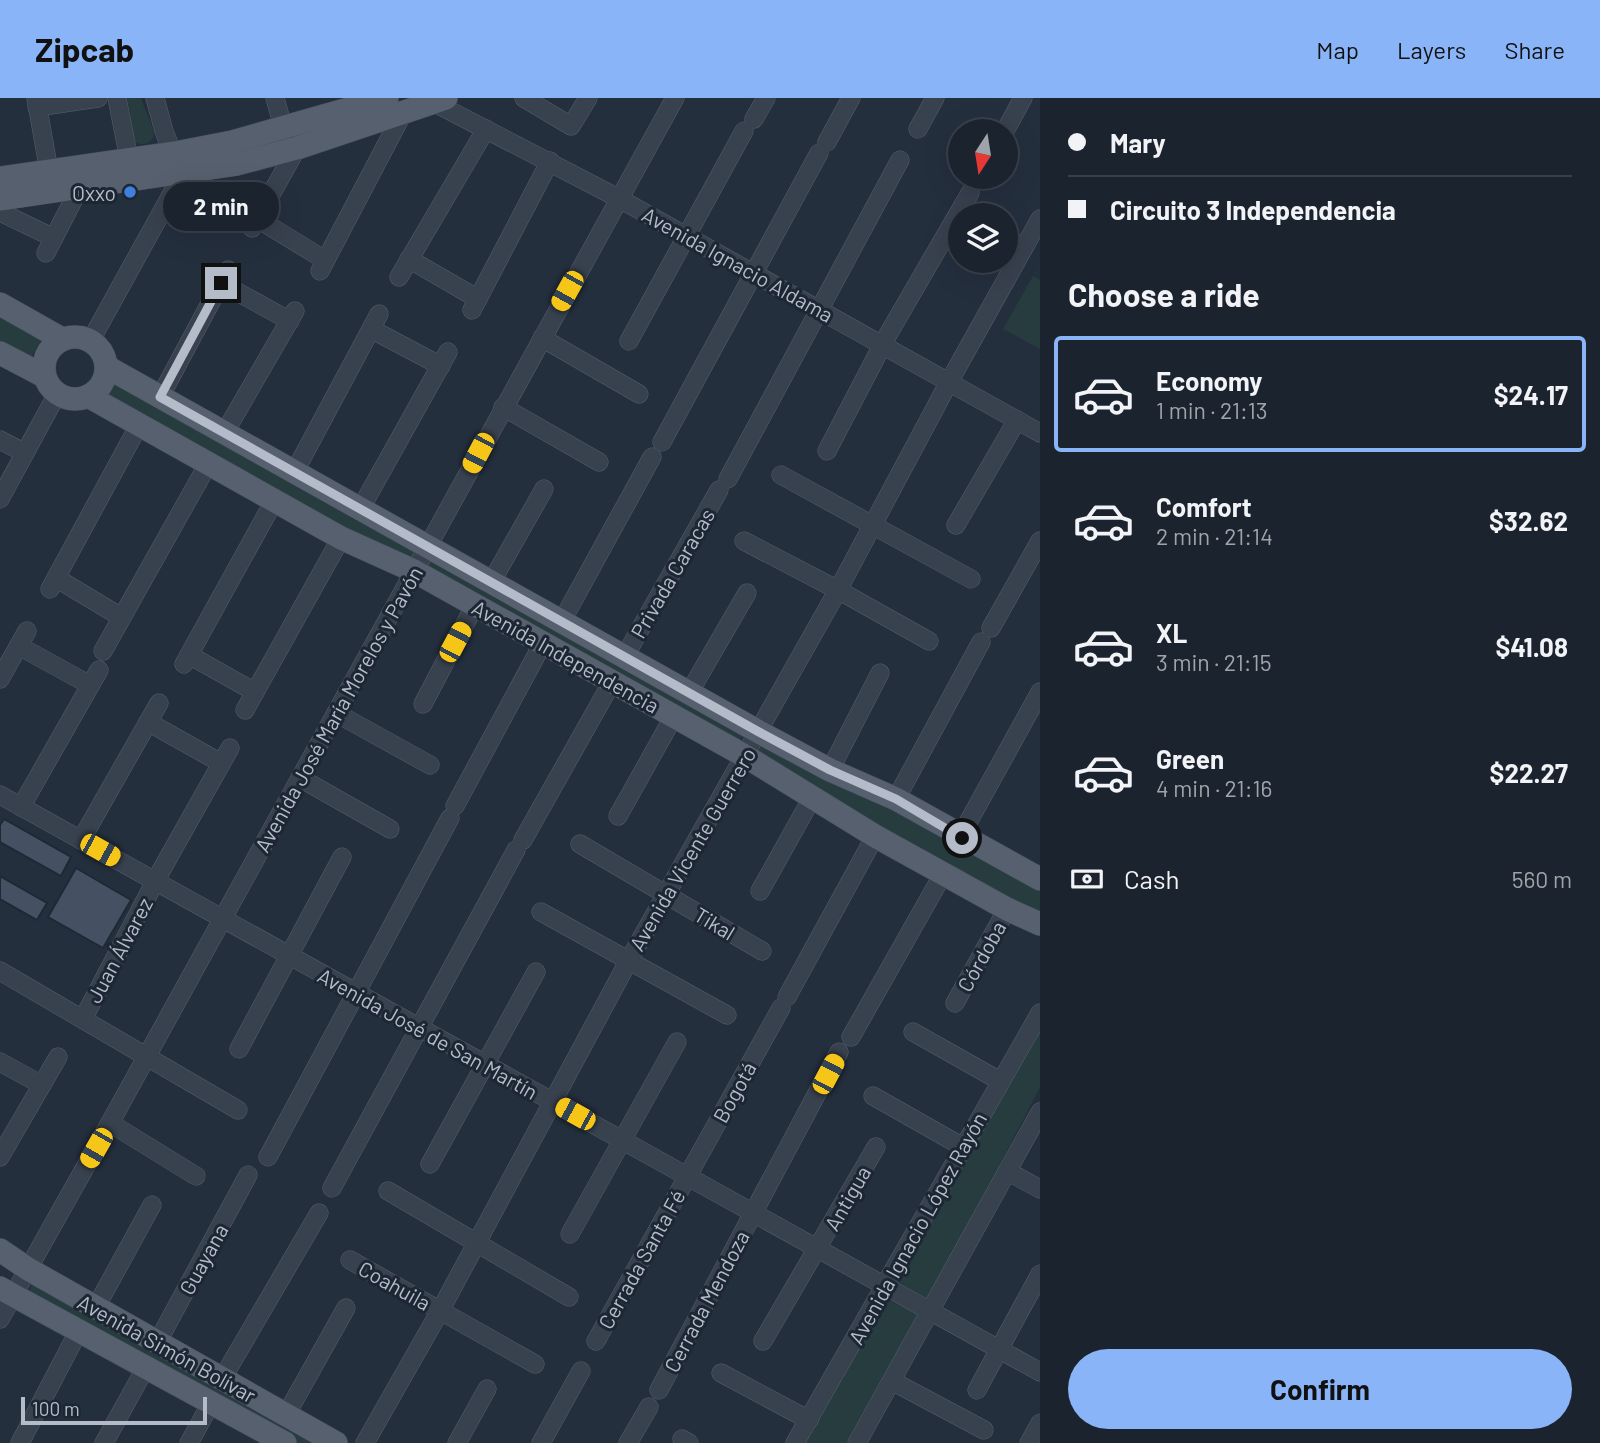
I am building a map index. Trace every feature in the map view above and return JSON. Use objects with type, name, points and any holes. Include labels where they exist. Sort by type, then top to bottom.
[{"type":"main road","points":[[0,199],[79,189],[176,164],[232,142],[283,127],[396,104],[437,99]]},
{"type":"main road","points":[[0,178],[129,159],[176,164],[237,164],[297,148],[396,104]]},
{"type":"main road","points":[[0,304],[62,339]]},
{"type":"main road","points":[[0,353],[67,398],[78,399],[98,389],[107,367],[105,356],[91,340],[77,336],[62,339],[46,354],[43,365],[51,385]]},
{"type":"main road","name":"Avenida Independencia","points":[[107,367],[759,732],[830,770],[896,799],[1040,879]]},
{"type":"main road","name":"Avenida Independencia","points":[[88,396],[341,538],[414,571],[745,756],[874,836],[1007,909],[1040,924]]},
{"type":"main road","name":"Avenida Simón Bolívar","points":[[0,1250],[28,1269],[336,1443]]},
{"type":"main road","name":"Avenida Simón Bolívar","points":[[7,1291],[277,1441]]},
{"type":"street","points":[[49,171],[36,102],[98,98]]},
{"type":"street","points":[[117,98],[129,159]]},
{"type":"street","points":[[91,340],[176,186],[176,164],[155,98]]},
{"type":"street","points":[[275,98],[283,127]]},
{"type":"street","points":[[524,98],[571,126],[588,98]]},
{"type":"street","name":"Avenida José María Morelos y Pavón","points":[[0,1319],[7,1291],[28,1269],[110,1124],[675,98]]},
{"type":"street","points":[[629,341],[686,235],[766,98]]},
{"type":"street","points":[[562,621],[752,272],[851,98]]},
{"type":"street","points":[[918,129],[935,98]]},
{"type":"street","points":[[1012,119],[1023,98]]},
{"type":"street","name":"Avenida Ignacio Aldama","points":[[437,99],[486,129],[686,235],[1040,433]]},
{"type":"street","points":[[297,148],[255,224],[322,265],[396,104]]},
{"type":"street","points":[[399,277],[486,129]]},
{"type":"street","name":"Privada Caracas","points":[[625,656],[724,484],[900,160]]},
{"type":"street","points":[[409,258],[475,305],[550,161]]},
{"type":"street","points":[[0,212],[50,245],[79,189]]},
{"type":"street","points":[[827,451],[883,345],[970,193]]},
{"type":"street","name":"Avenida Vicente Guerrero","points":[[365,1443],[440,1311],[629,960],[838,590],[949,382],[1032,251],[1040,219]]},
{"type":"street","points":[[160,397],[224,277],[292,316],[225,432]]},
{"type":"street","points":[[295,471],[375,321],[444,359],[361,508]]},
{"type":"street","points":[[542,338],[639,394]]},
{"type":"street","points":[[0,499],[25,453],[51,385]]},
{"type":"street","points":[[503,407],[599,462]]},
{"type":"street","points":[[956,525],[1017,420]]},
{"type":"street","points":[[121,617],[53,584],[139,425]]},
{"type":"street","points":[[0,440],[25,453]]},
{"type":"street","points":[[103,651],[208,464]]},
{"type":"street","points":[[781,475],[971,579]]},
{"type":"street","points":[[492,581],[544,489]]},
{"type":"street","points":[[256,692],[186,659],[274,501]]},
{"type":"street","points":[[245,710],[341,538]]},
{"type":"street","points":[[744,541],[929,641]]},
{"type":"street","points":[[896,799],[1040,541]]},
{"type":"street","points":[[689,693],[747,593]]},
{"type":"street","points":[[423,704],[475,605]]},
{"type":"street","points":[[0,679],[23,638],[94,678],[21,807]]},
{"type":"street","points":[[268,1157],[543,643]]},
{"type":"street","points":[[830,770],[880,673]]},
{"type":"street","points":[[332,1188],[519,845],[612,682]]},
{"type":"street","points":[[960,836],[1040,692]]},
{"type":"street","points":[[81,840],[159,703]]},
{"type":"street","points":[[336,713],[430,765]]},
{"type":"street","points":[[618,816],[674,716]]},
{"type":"street","name":"Juan Álvarez","points":[[83,1019],[155,881],[226,755],[148,722]]},
{"type":"street","points":[[300,778],[390,829]]},
{"type":"street","name":"Avenida José de San Martín","points":[[0,795],[1040,1372]]},
{"type":"street","points":[[761,891],[812,798]]},
{"type":"street","name":"Bogotá","points":[[687,1177],[874,836]]},
{"type":"street","name":"Tikal","points":[[580,844],[762,951]]},
{"type":"street","points":[[239,1049],[342,857]]},
{"type":"street","points":[[851,1037],[943,874]]},
{"type":"street","name":"Córdoba","points":[[955,1003],[1007,909]]},
{"type":"street","points":[[541,912],[727,1015]]},
{"type":"street","points":[[0,971],[238,1110]]},
{"type":"street","points":[[430,1164],[536,972]]},
{"type":"street","name":"Avenida Ignacio López Rayón","points":[[796,1443],[1040,1013]]},
{"type":"street","points":[[913,1032],[1000,1081]]},
{"type":"street","points":[[570,1234],[677,1042]]},
{"type":"street","name":"Cerrada Mendoza","points":[[659,1390],[839,1052]]},
{"type":"street","points":[[0,1157],[58,1057]]},
{"type":"street","points":[[0,1062],[42,1085]]},
{"type":"street","points":[[873,1096],[962,1147]]},
{"type":"street","points":[[858,1443],[1040,1112]]},
{"type":"street","points":[[110,1124],[196,1176]]},
{"type":"street","name":"Antigua","points":[[763,1341],[876,1147]]},
{"type":"street","points":[[1007,1171],[1040,1189]]},
{"type":"street","name":"Guayana","points":[[157,1343],[248,1175]]},
{"type":"street","name":"Cerrada Santa Fé","points":[[596,1341],[687,1177]]},
{"type":"street","points":[[388,1191],[569,1297]]},
{"type":"street","points":[[96,1307],[152,1205]]},
{"type":"street","points":[[222,1379],[319,1213]]},
{"type":"street","name":"Coahuila","points":[[350,1260],[535,1364]]},
{"type":"street","points":[[977,1390],[1040,1273]]},
{"type":"street","points":[[286,1415],[346,1308]]},
{"type":"street","points":[[20,1443],[79,1331]]},
{"type":"street","points":[[104,1443],[146,1367]]},
{"type":"street","points":[[541,1443],[581,1371]]},
{"type":"street","points":[[721,1373],[809,1420]]},
{"type":"street","points":[[892,1381],[984,1430]]},
{"type":"street","points":[[457,1443],[487,1389]]},
{"type":"street","points":[[189,1443],[211,1403]]},
{"type":"street","points":[[628,1443],[649,1407]]},
{"type":"street","points":[[1029,1443],[1040,1423]]},
{"type":"green space","points":[[127,98],[141,98],[154,132],[153,138],[147,143],[139,144],[129,136],[131,117]]},
{"type":"green space","points":[[1033,276],[1040,280],[1040,349],[1003,329]]},
{"type":"green space","points":[[0,312],[43,337],[30,359],[0,343]]},
{"type":"green space","points":[[111,380],[419,550],[411,563],[101,397]]},
{"type":"green space","points":[[431,557],[746,732],[738,742],[422,570]]},
{"type":"green space","points":[[761,746],[880,799],[1040,888],[1040,916],[880,832],[758,752]]},
{"type":"green space","points":[[1040,1029],[1040,1087],[930,1300],[899,1282]]},
{"type":"green space","points":[[34,1279],[317,1443],[298,1443],[101,1332],[27,1296]]},
{"type":"green space","points":[[885,1299],[918,1314],[846,1443],[806,1443]]},
{"type":"building","points":[[4,819],[71,857],[61,876],[0,842],[0,825]]},
{"type":"building","points":[[76,868],[131,900],[103,948],[48,917]]},
{"type":"building","points":[[0,876],[47,903],[37,920],[0,899]]},
{"type":"place","name":"Oxxo","points":[[130,192]]},
{"type":"route","points":[[221,283],[160,397],[429,545],[759,732],[830,770],[896,799],[962,838]]}]
